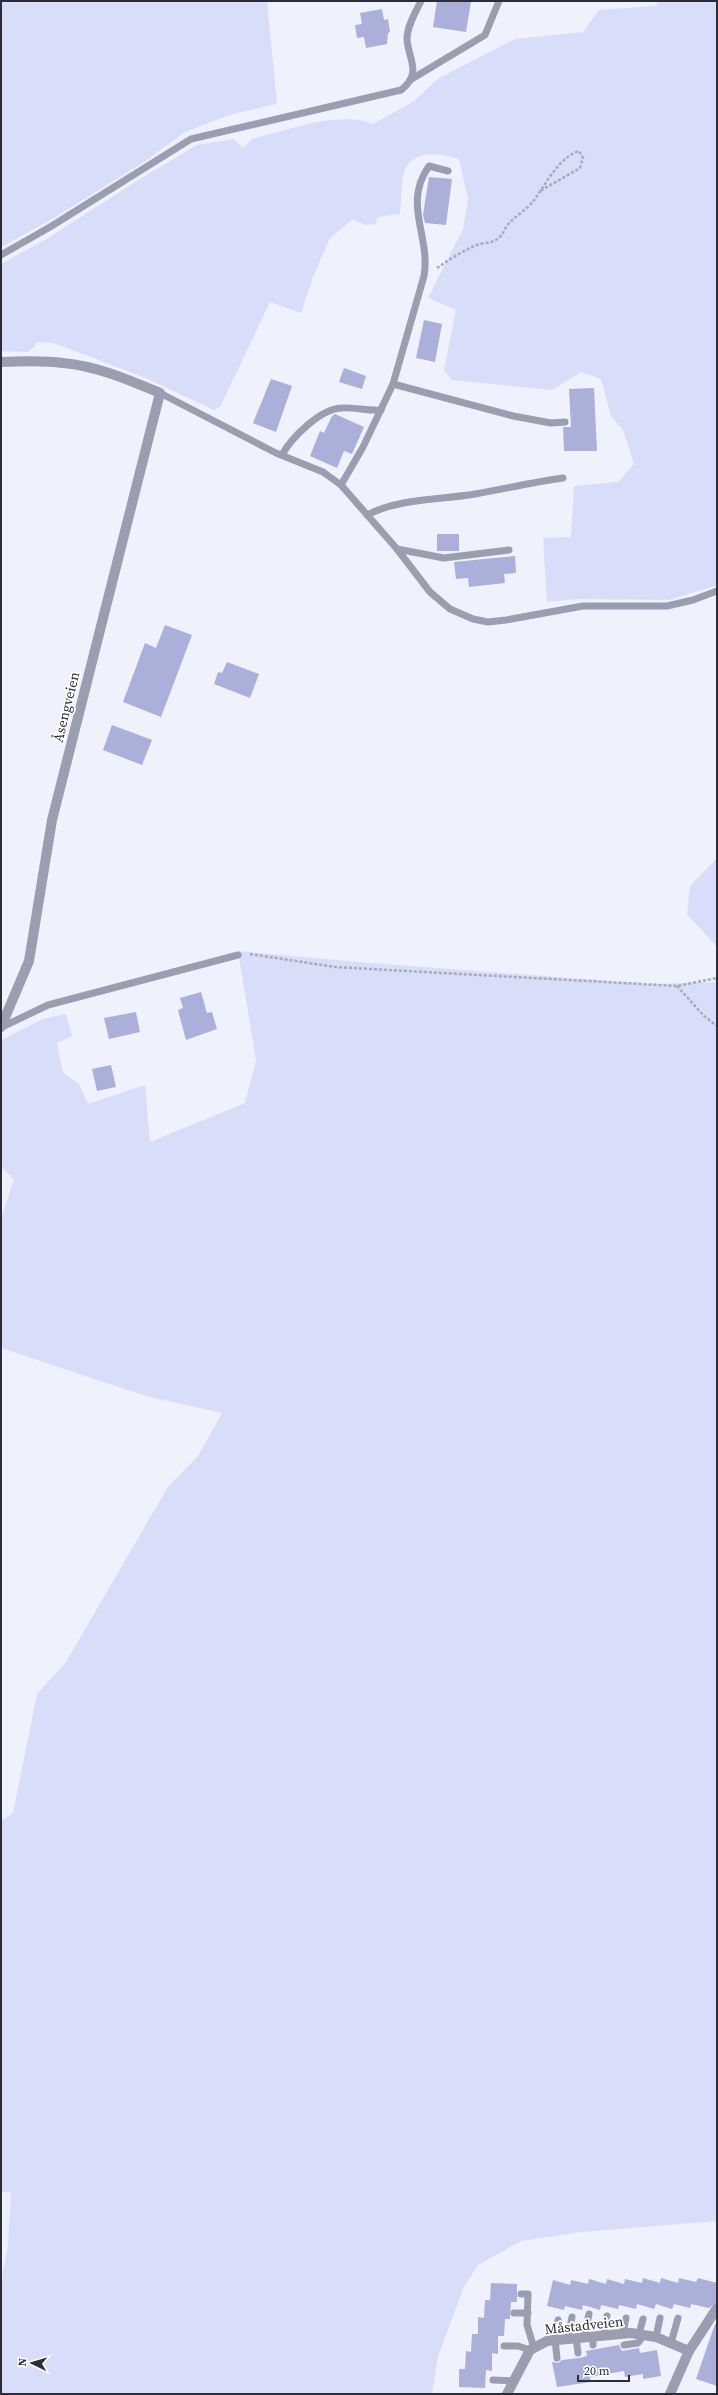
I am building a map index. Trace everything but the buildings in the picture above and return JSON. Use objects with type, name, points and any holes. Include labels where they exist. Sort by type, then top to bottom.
[{"type":"street","points":[[1,362],[50,361],[78,365],[113,374],[160,393]]},
{"type":"street","name":"Åsengveien","points":[[1,1027],[29,961],[52,820],[160,393]]},
{"type":"street","points":[[670,2394],[689,2351],[717,2308]]},
{"type":"street","name":"Måstadveien","points":[[507,2394],[532,2349],[554,2340],[586,2338],[623,2333],[642,2334],[656,2337],[689,2351]]},
{"type":"lane","points":[[410,80],[413,72],[412,58],[407,38],[415,13],[421,1]]},
{"type":"lane","points":[[1,254],[50,227],[191,139],[401,90],[410,80],[485,35],[499,1]]},
{"type":"lane","points":[[341,485],[381,410],[393,384],[424,276],[426,258],[416,202],[418,188],[423,174],[429,166],[448,171]]},
{"type":"lane","points":[[393,384],[513,416],[551,423],[565,422]]},
{"type":"lane","points":[[160,393],[282,455],[323,472],[341,485],[397,549],[440,602],[458,614],[473,620],[488,622],[583,606],[667,606],[692,600],[717,591]]},
{"type":"lane","points":[[282,455],[288,442],[300,431],[328,412],[340,408],[368,412],[381,410]]},
{"type":"lane","points":[[367,515],[408,502],[474,494],[563,478]]},
{"type":"lane","points":[[397,549],[444,558],[509,550]]},
{"type":"lane","points":[[1,1027],[48,1005],[238,954]]},
{"type":"lane","points":[[504,2346],[518,2346],[532,2349],[527,2325],[528,2294],[521,2294]]},
{"type":"lane","points":[[514,2313],[528,2313]]},
{"type":"lane","points":[[586,2338],[589,2314]]},
{"type":"lane","points":[[578,2353],[586,2338],[607,2316]]},
{"type":"lane","points":[[572,2317],[586,2338]]},
{"type":"lane","points":[[623,2333],[626,2318]]},
{"type":"lane","points":[[656,2337],[660,2318]]},
{"type":"lane","points":[[671,2343],[678,2318]]},
{"type":"lane","points":[[624,2345],[638,2343],[642,2334],[643,2319]]},
{"type":"lane","points":[[557,2358],[554,2340],[558,2320]]},
{"type":"lane","points":[[493,2380],[514,2381]]},
{"type":"path","points":[[424,276],[477,245],[495,241],[503,234],[506,226],[527,209],[540,190],[564,161],[572,153],[579,151],[583,158],[580,168],[540,190]]},
{"type":"path","points":[[238,954],[252,954],[335,967],[677,986],[717,978]]},
{"type":"path","points":[[677,986],[704,1016],[717,1026]]},
{"type":"shaded area","points":[[1,1],[267,1],[277,104],[232,114],[185,132],[144,162],[49,221],[1,247]]},
{"type":"shaded area","points":[[659,1],[717,1],[717,585],[669,600],[578,599],[547,602],[543,538],[571,537],[574,486],[618,482],[634,464],[623,430],[611,416],[601,379],[581,372],[552,390],[452,380],[444,370],[456,310],[428,298],[463,229],[468,199],[459,159],[434,154],[418,157],[411,161],[406,168],[403,177],[400,214],[377,217],[376,224],[365,225],[353,219],[330,238],[313,277],[301,313],[270,302],[220,407],[214,410],[148,379],[53,343],[36,342],[35,346],[28,352],[1,351],[1,264],[48,238],[140,179],[197,145],[234,139],[243,148],[252,139],[303,125],[332,120],[360,120],[373,124],[414,101],[439,78],[515,39],[583,32],[599,10],[655,6]]},
{"type":"shaded area","points":[[717,858],[717,947],[687,914],[690,886]]},
{"type":"shaded area","points":[[238,951],[357,962],[650,984],[717,982],[717,2221],[581,2232],[521,2241],[478,2265],[464,2287],[438,2356],[432,2394],[1,2394],[1,2282],[8,2245],[11,2192],[1,2192],[1,1819],[4,1819],[13,1813],[37,1694],[66,1662],[168,1487],[198,1456],[222,1413],[146,1396],[1,1348],[1,1218],[14,1180],[1,1166],[1,1040],[43,1019],[66,1014],[72,1036],[57,1043],[63,1073],[79,1084],[88,1104],[145,1085],[150,1142],[245,1103],[256,1060]]}]
